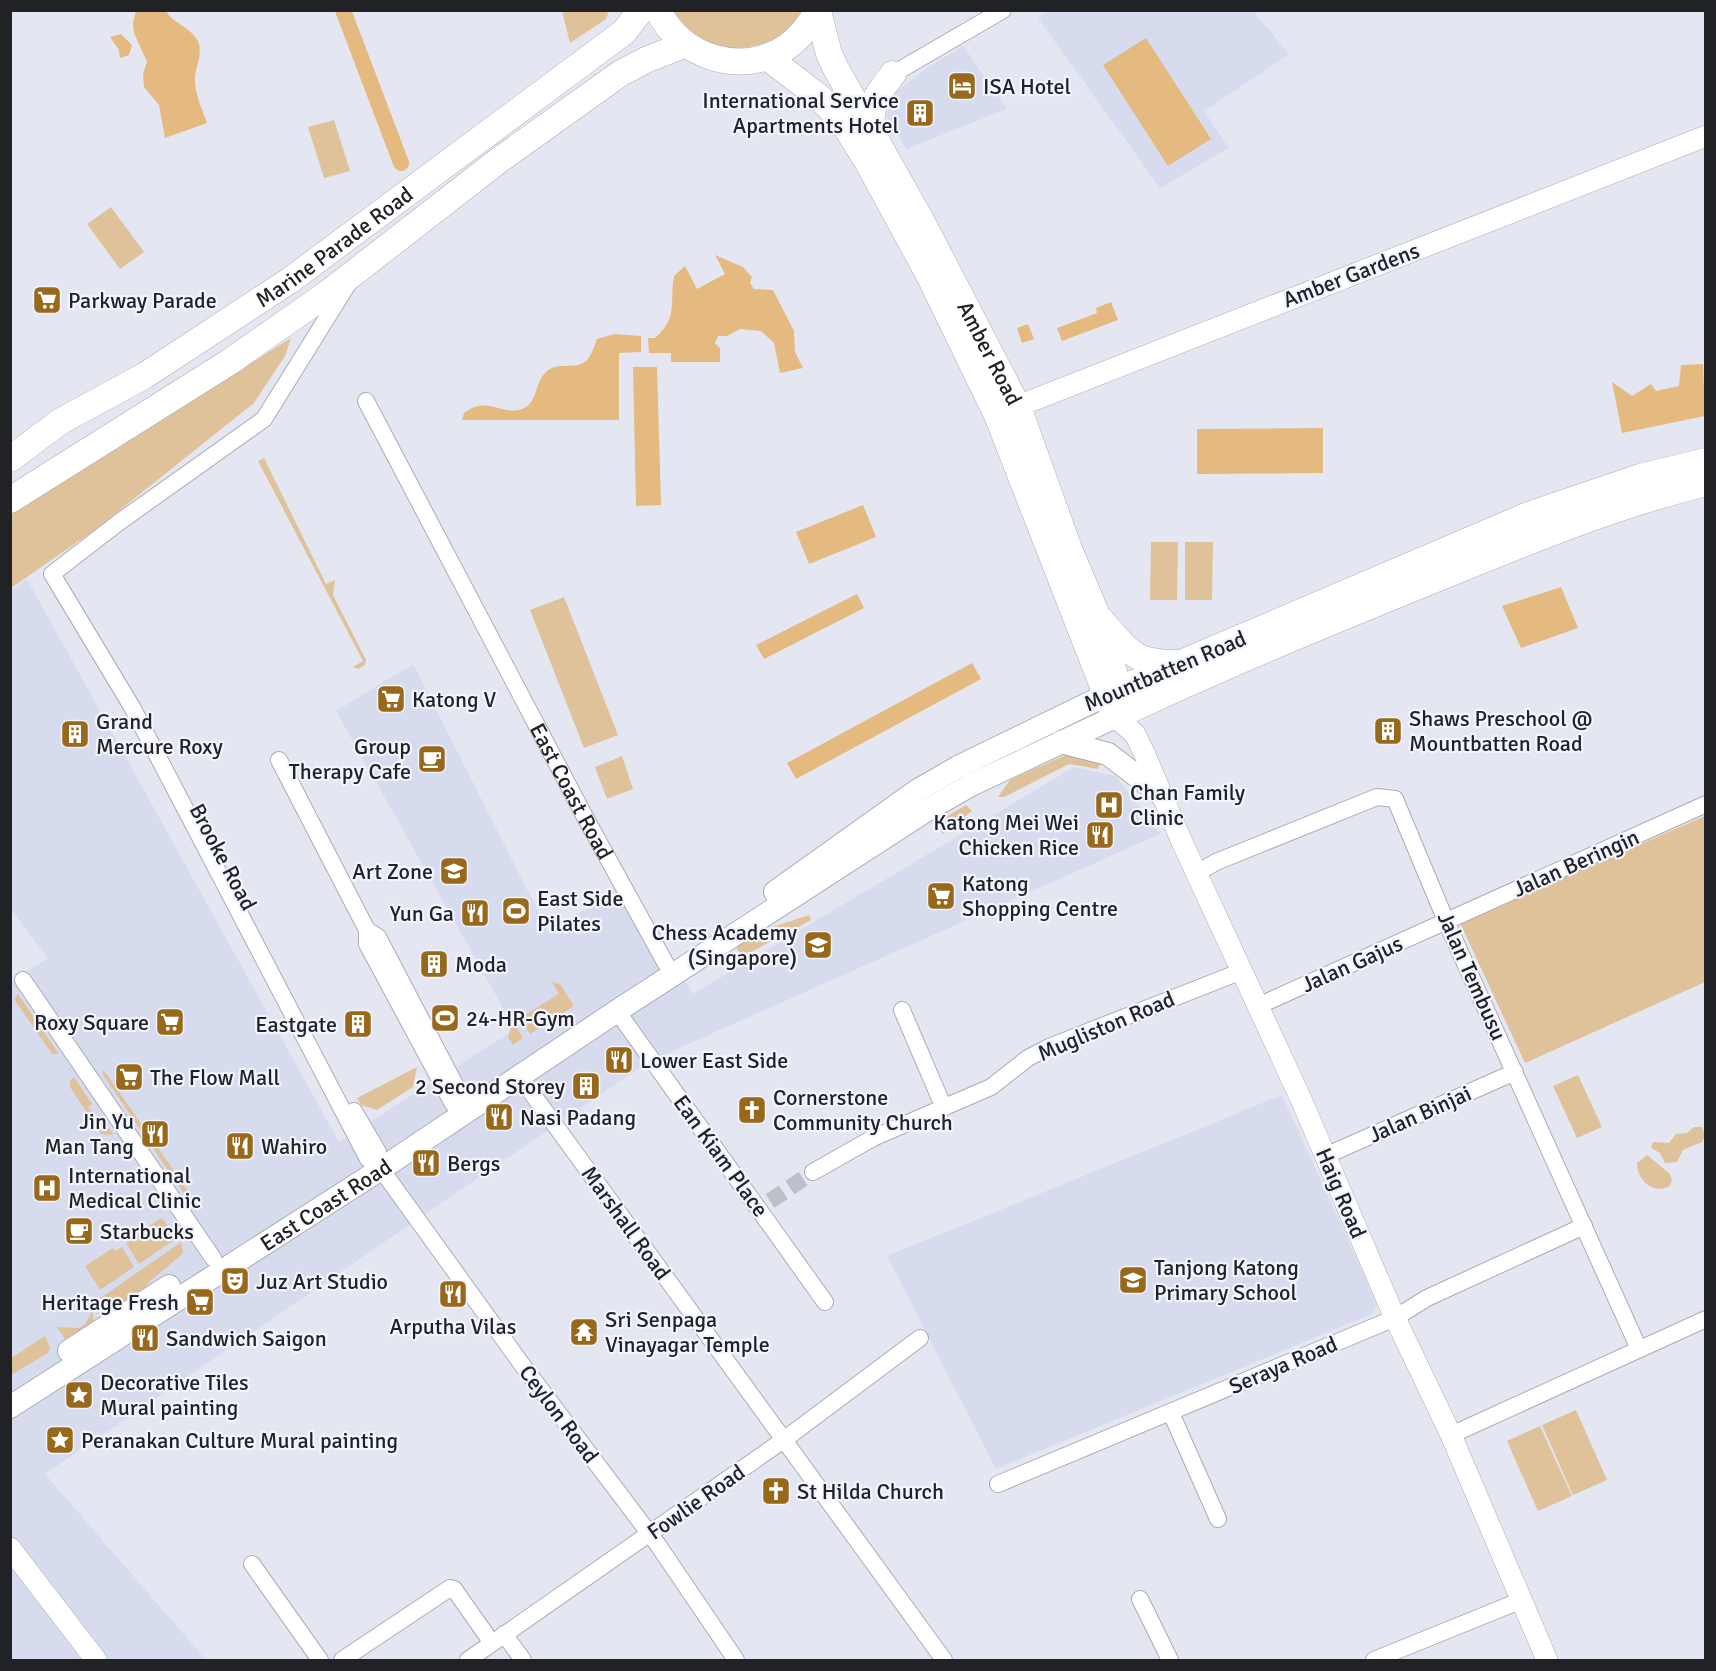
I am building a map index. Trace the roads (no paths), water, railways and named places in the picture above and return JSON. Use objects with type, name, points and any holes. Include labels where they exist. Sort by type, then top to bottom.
[{"type":"main road","name":"Marine Parade Road","points":[[10,459],[61,421],[144,376],[289,281],[624,32],[641,10]]},
{"type":"main road","name":"Amber Road","points":[[658,10],[664,24],[684,45],[710,58],[739,62],[767,57],[797,38],[818,11]]},
{"type":"main road","name":"Amber Road","points":[[818,11],[829,54],[921,220],[1069,549],[1096,614],[1120,708]]},
{"type":"main road","name":"Marine Parade Road","points":[[10,500],[175,399],[354,273],[498,161],[621,73],[648,58],[684,45]]},
{"type":"main road","name":"Amber Road","points":[[767,57],[818,96],[842,121],[867,161],[1007,411],[1120,708]]},
{"type":"main road","points":[[840,75],[871,79],[893,74]]},
{"type":"main road","points":[[871,133],[871,108],[877,93],[893,74]]},
{"type":"main road","name":"Mountbatten Road","points":[[668,971],[927,810],[971,785],[1061,742],[1120,708],[1186,663],[1531,514],[1640,477],[1706,460]]},
{"type":"main road","name":"Mountbatten Road","points":[[668,971],[918,790],[958,767],[1120,708],[1585,519],[1648,497],[1706,483]]},
{"type":"main road","points":[[1096,614],[1129,650],[1141,659],[1152,663],[1186,663]]},
{"type":"main road","points":[[1061,742],[1108,754],[1163,796]]},
{"type":"main road","name":"East Coast Road","points":[[10,1388],[213,1258],[520,1077],[616,1011],[668,971]]},
{"type":"main road","name":"East Coast Road","points":[[10,1407],[376,1160],[457,1101],[668,971]]},
{"type":"street","points":[[893,74],[1003,10]]},
{"type":"street","name":"Amber Gardens","points":[[1007,411],[1706,136]]},
{"type":"street","name":"Marine Parade Road","points":[[56,570],[264,419],[354,273]]},
{"type":"street","name":"East Coast Road","points":[[366,401],[668,971]]},
{"type":"street","name":"Brooke Road","points":[[56,570],[376,1160]]},
{"type":"street","name":"Haig Road","points":[[1120,708],[1163,796],[1395,1317],[1451,1435],[1547,1660]]},
{"type":"street","points":[[279,760],[367,930],[378,937],[419,1030],[457,1101]]},
{"type":"street","name":"Jalan Tembusu","points":[[1197,873],[1216,862],[1377,796],[1389,796],[1398,803],[1446,921],[1639,1348]]},
{"type":"street","name":"Jalan Beringin","points":[[1446,921],[1706,804]]},
{"type":"street","name":"Jalan Gajus","points":[[1258,1006],[1446,921]]},
{"type":"street","name":"Mugliston Road","points":[[813,1172],[873,1138],[991,1087],[1028,1058],[1048,1047],[1242,970]]},
{"type":"street","points":[[23,980],[213,1258]]},
{"type":"street","points":[[902,1010],[944,1108]]},
{"type":"street","name":"Ean Kiam Place","points":[[616,1011],[764,1205],[825,1302]]},
{"type":"street","name":"Jalan Binjai","points":[[1325,1156],[1515,1072]]},
{"type":"street","name":"Marshall Road","points":[[520,1077],[944,1660]]},
{"type":"street","name":"Ceylon Road","points":[[376,1160],[523,1366],[650,1534],[735,1660]]},
{"type":"street","points":[[1395,1317],[1427,1298],[1584,1226]]},
{"type":"street","name":"Seraya Road","points":[[998,1484],[1395,1317]]},
{"type":"street","points":[[1451,1435],[1706,1319]]},
{"type":"street","name":"Fowlie Road","points":[[468,1660],[785,1439],[920,1338]]},
{"type":"street","points":[[1171,1413],[1218,1519]]},
{"type":"street","points":[[10,1548],[96,1660]]},
{"type":"street","points":[[252,1564],[320,1660]]},
{"type":"street","points":[[342,1660],[450,1588],[454,1589],[498,1639],[523,1660]]},
{"type":"street","points":[[1140,1599],[1170,1660]]},
{"type":"street","points":[[1374,1660],[1522,1600]]},
{"type":"waterway","points":[[343,10],[401,163]]},
{"type":"tunnel","points":[[770,1201],[813,1172]]},
{"type":"place","name":"ISA Hotel","points":[[962,86]]},
{"type":"place","name":"International Service Apartments Hotel","points":[[920,113]]},
{"type":"place","name":"Parkway Parade","points":[[47,300]]},
{"type":"place","name":"Katong V","points":[[391,699]]},
{"type":"place","name":"Shaws Preschool @ Mountbatten Road","points":[[1388,731]]},
{"type":"place","name":"Grand Mercure Roxy","points":[[75,734]]},
{"type":"place","name":"Group Therapy Cafe","points":[[432,759]]},
{"type":"place","name":"Chan Family Clinic","points":[[1109,805]]},
{"type":"place","name":"Katong Mei Wei Chicken Rice","points":[[1100,835]]},
{"type":"place","name":"Art Zone","points":[[454,871]]},
{"type":"place","name":"Katong Shopping Centre","points":[[941,896]]},
{"type":"place","name":"East Side Pilates","points":[[516,911]]},
{"type":"place","name":"Yun Ga","points":[[475,913]]},
{"type":"place","name":"Chess Academy (Singapore)","points":[[818,945]]},
{"type":"place","name":"Moda","points":[[434,964]]},
{"type":"place","name":"24-HR-Gym","points":[[445,1018]]},
{"type":"place","name":"Roxy Square","points":[[170,1022]]},
{"type":"place","name":"Eastgate","points":[[358,1024]]},
{"type":"place","name":"Lower East Side","points":[[619,1060]]},
{"type":"place","name":"The Flow Mall","points":[[129,1077]]},
{"type":"place","name":"2 Second Storey","points":[[586,1086]]},
{"type":"place","name":"Cornerstone Community Church","points":[[752,1110]]},
{"type":"place","name":"Nasi Padang","points":[[499,1117]]},
{"type":"place","name":"Jin Yu Man Tang","points":[[155,1134]]},
{"type":"place","name":"Wahiro","points":[[240,1146]]},
{"type":"place","name":"Bergs","points":[[426,1163]]},
{"type":"place","name":"International Medical Clinic","points":[[47,1188]]},
{"type":"place","name":"Starbucks","points":[[79,1231]]},
{"type":"place","name":"Tanjong Katong Primary School","points":[[1133,1280]]},
{"type":"place","name":"Juz Art Studio","points":[[235,1281]]},
{"type":"place","name":"Arputha Vilas","points":[[453,1294]]},
{"type":"place","name":"Heritage Fresh","points":[[200,1302]]},
{"type":"place","name":"Sri Senpaga Vinayagar Temple","points":[[584,1332]]},
{"type":"place","name":"Sandwich Saigon","points":[[145,1338]]},
{"type":"place","name":"Decorative Tiles Mural painting","points":[[79,1395]]},
{"type":"place","name":"Peranakan Culture Mural painting","points":[[60,1440]]},
{"type":"place","name":"St Hilda Church","points":[[776,1491]]}]
